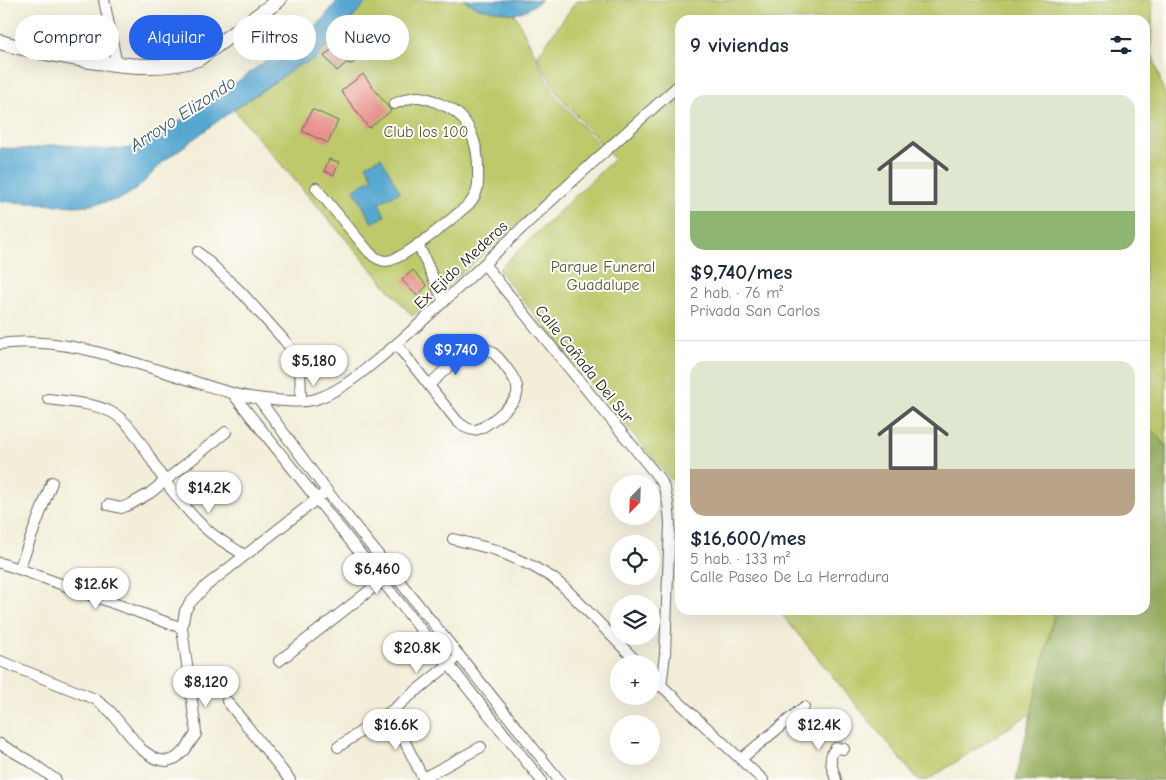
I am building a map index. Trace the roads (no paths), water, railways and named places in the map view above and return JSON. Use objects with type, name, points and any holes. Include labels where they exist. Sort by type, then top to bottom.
[{"type":"street","points":[[104,0],[117,65]]},
{"type":"street","points":[[0,42],[31,51],[117,65],[170,66],[198,59],[280,0]]},
{"type":"street","name":"Ex Ejido Mederos","points":[[0,344],[15,342],[48,344],[103,353],[233,394],[301,402],[315,400],[330,394],[353,379],[397,345],[675,88]]},
{"type":"street","points":[[316,188],[361,243],[375,257],[383,261],[404,254],[461,211],[475,197],[478,190],[478,160],[471,133],[461,116],[446,106],[420,97],[408,98],[394,104]]},
{"type":"street","points":[[418,244],[444,302]]},
{"type":"street","points":[[198,252],[242,293],[298,357],[300,364],[301,402]]},
{"type":"street","name":"Calle Cañada Del Sur","points":[[484,264],[662,482],[669,506],[670,524],[661,686]]},
{"type":"street","points":[[397,345],[457,421],[467,429],[476,430],[489,423],[513,402],[517,395],[516,384],[498,357],[482,348],[471,348],[464,352],[429,385]]},
{"type":"street","points":[[233,394],[541,780]]},
{"type":"street","points":[[258,398],[327,491],[559,780]]},
{"type":"street","points":[[48,399],[97,407],[111,412],[129,425],[165,482],[187,509],[204,528],[244,556]]},
{"type":"street","points":[[108,505],[121,508],[150,493],[226,432]]},
{"type":"street","points":[[19,569],[52,482]]},
{"type":"street","points":[[0,661],[95,699],[110,711],[141,748],[154,758],[167,761],[176,758],[182,754],[196,734],[182,628],[185,611],[206,586],[327,491]]},
{"type":"street","points":[[452,539],[496,550],[532,566],[553,578],[630,655]]},
{"type":"street","points":[[0,563],[182,628]]},
{"type":"street","points":[[279,661],[393,572]]},
{"type":"street","points":[[338,747],[390,712],[459,655]]},
{"type":"street","points":[[661,686],[763,780]]},
{"type":"street","points":[[227,701],[290,780]]},
{"type":"street","points":[[741,760],[804,708]]},
{"type":"street","points":[[390,712],[424,779],[481,747]]},
{"type":"street","points":[[0,744],[31,762],[56,780]]},
{"type":"street","points":[[836,780],[830,759],[831,753],[836,748],[844,749]]},
{"type":"water","points":[[338,0],[368,0],[355,15],[326,15]]},
{"type":"water","points":[[463,0],[542,0],[526,10],[515,14],[479,8]]},
{"type":"water","points":[[326,15],[326,47],[316,58],[316,28]]},
{"type":"water","points":[[267,60],[313,60],[298,66],[230,112],[164,161],[137,189],[120,199],[74,206],[0,201],[0,148],[31,149],[52,145],[70,145],[105,150],[132,148],[142,145],[218,96]]},
{"type":"water","points":[[381,157],[400,192],[379,203],[385,216],[372,223],[354,189],[373,178],[366,165]]},
{"type":"water label","name":"Arroyo Elizondo","points":[[183,114]]},
{"type":"park label","name":"Club los 100","points":[[426,132]]},
{"type":"park label","name":"Parque Funeral Guadalupe","points":[[603,276]]}]
